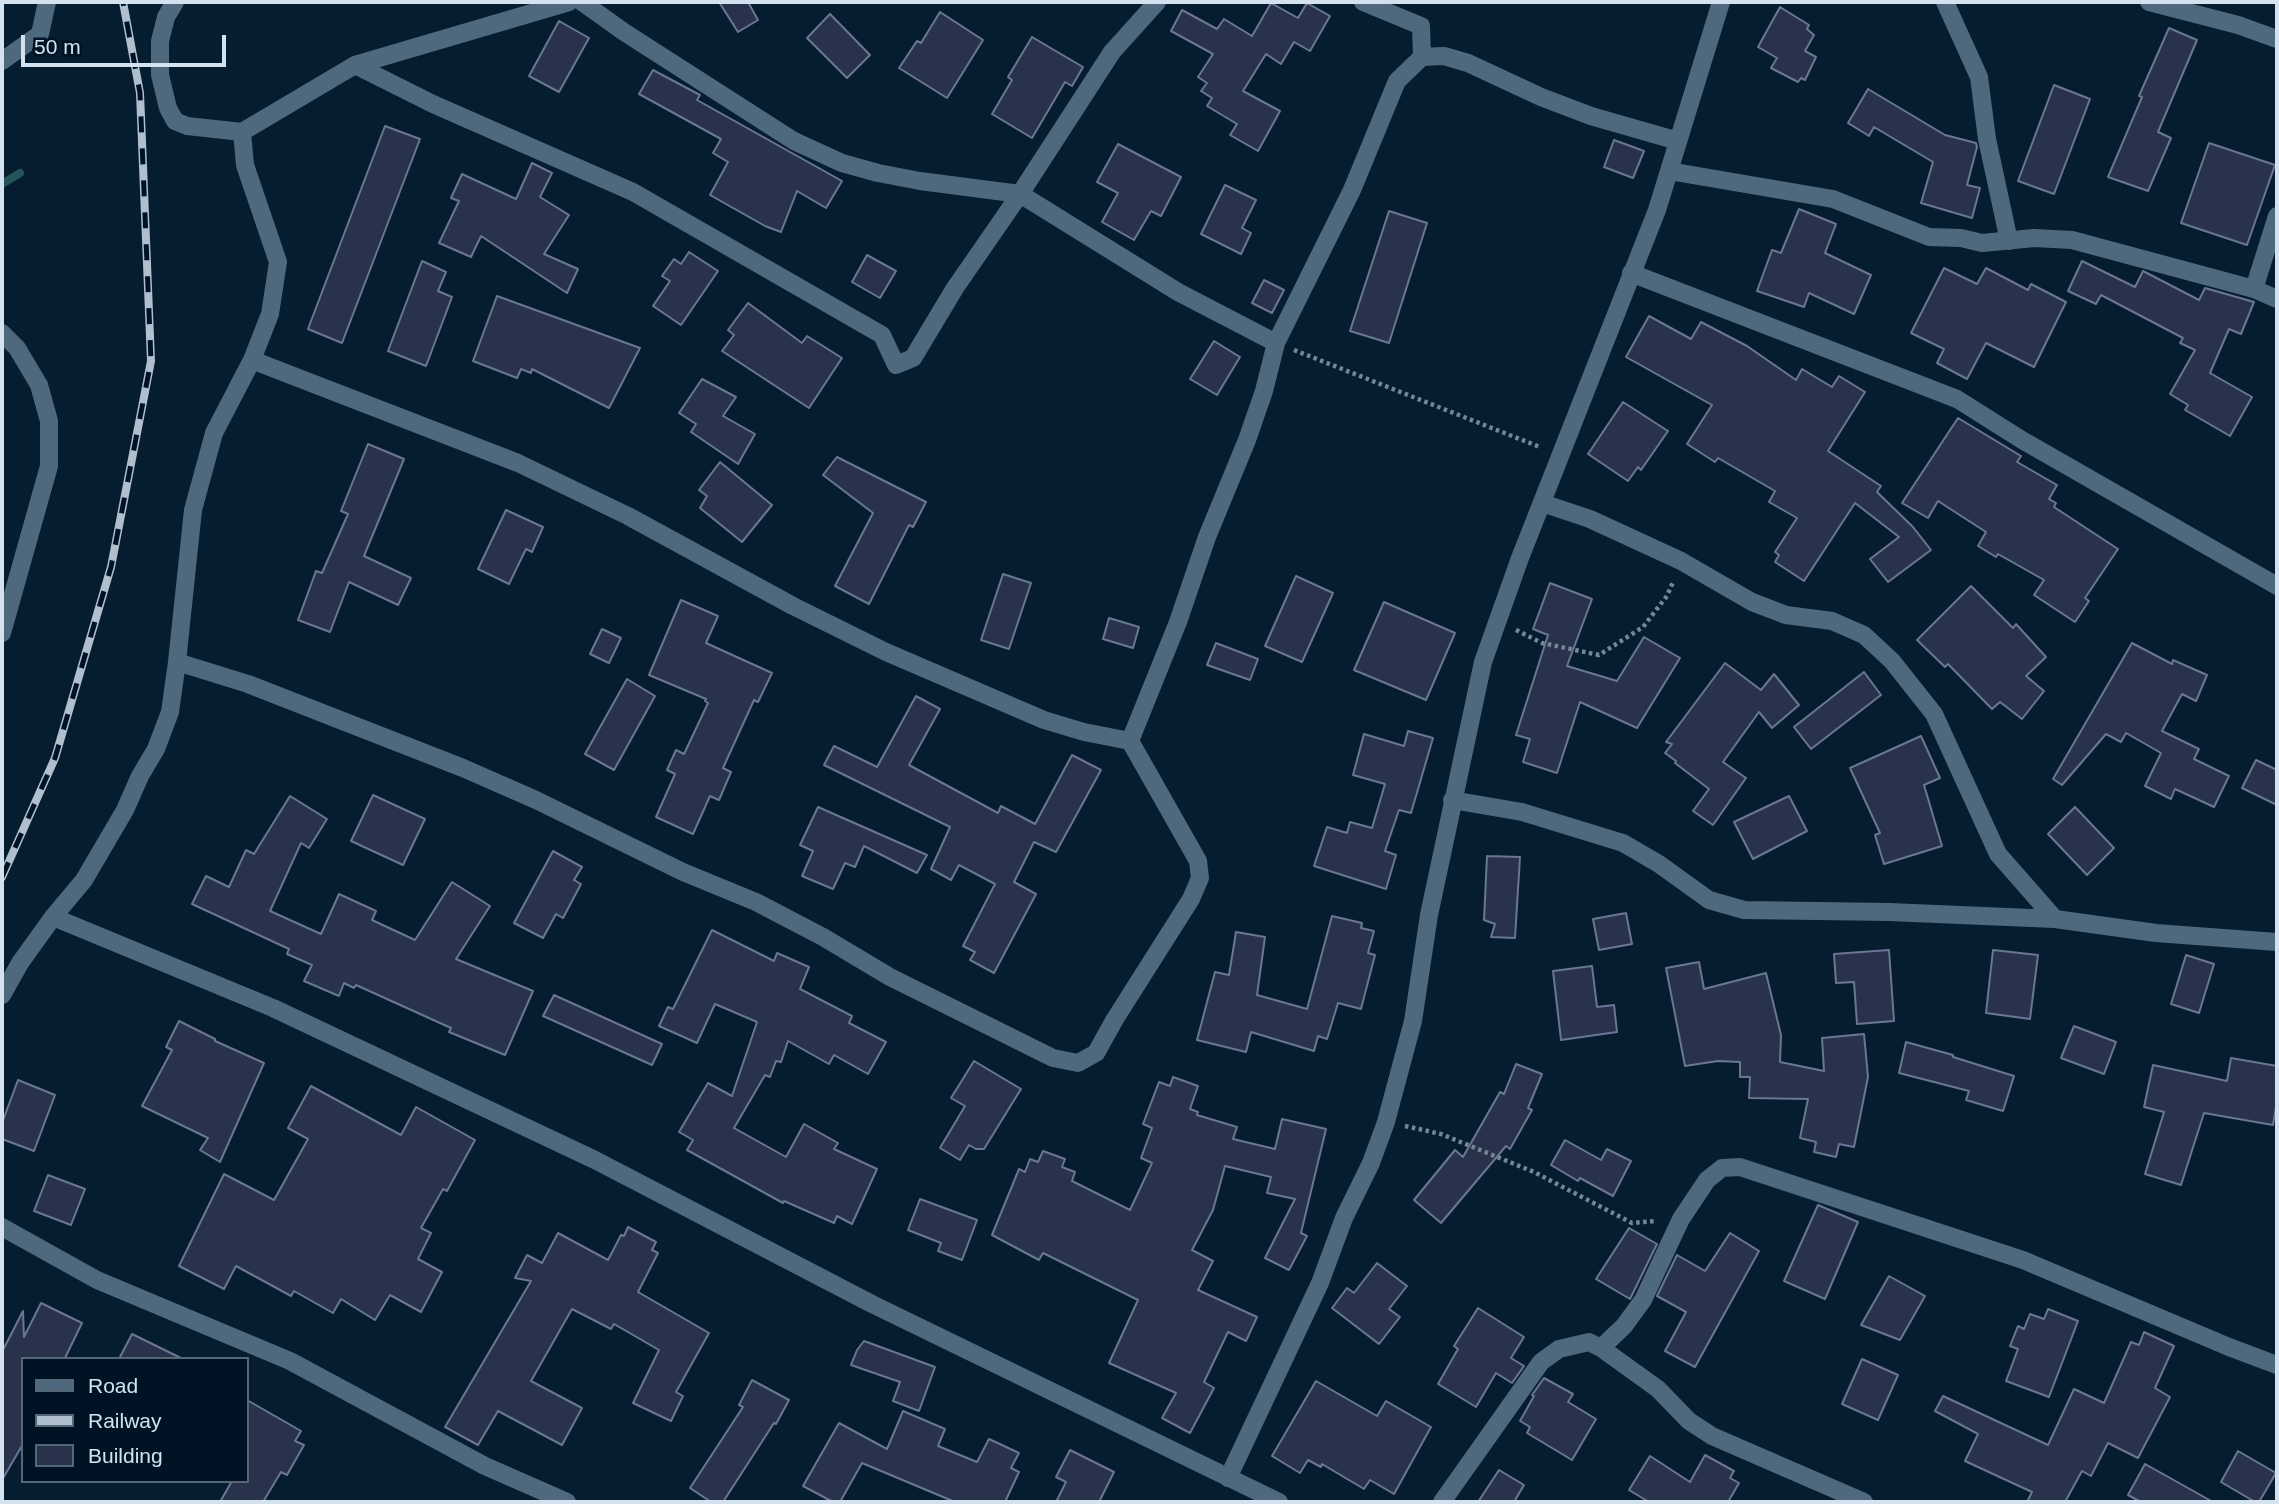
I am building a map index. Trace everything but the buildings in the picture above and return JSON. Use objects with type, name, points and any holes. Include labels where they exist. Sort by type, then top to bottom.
[{"type":"street","points":[[2,61],[40,34],[47,2]]},
{"type":"street","points":[[175,2],[166,17],[160,41],[160,75],[175,121],[187,126],[242,132],[355,65],[569,2]]},
{"type":"street","points":[[582,2],[794,141],[842,163],[878,173],[1020,194],[1178,292],[1276,343]]},
{"type":"street","points":[[355,65],[433,104],[633,192],[882,335],[896,365],[913,358],[955,288],[1112,52],[1157,2]]},
{"type":"street","points":[[1363,2],[1421,26],[1422,57]]},
{"type":"street","points":[[1945,2],[1979,77],[1987,139],[2009,241]]},
{"type":"street","points":[[2149,2],[2238,25],[2277,39]]},
{"type":"street","points":[[1228,1478],[1320,1283],[1344,1218],[1371,1163],[1386,1122],[1413,1021],[1429,915],[1483,662],[1495,624],[1669,171],[1722,4]]},
{"type":"street","points":[[1130,741],[1178,622],[1207,537],[1247,440],[1264,391],[1276,343],[1352,190],[1397,81],[1422,57],[1444,56],[1468,63],[1541,97],[1591,116],[1678,141]]},
{"type":"street","points":[[2,995],[20,963],[84,880],[125,810],[156,749],[170,712],[193,510],[214,433],[252,360],[270,314],[278,262],[244,165],[242,132]]},
{"type":"street","points":[[1669,171],[1833,199],[1929,237],[1961,238],[1982,243],[2034,237],[2072,240],[2254,289],[2277,299]]},
{"type":"street","points":[[2254,289],[2277,216]]},
{"type":"street","points":[[1631,273],[1957,399],[2021,440],[2277,586]]},
{"type":"street","points":[[2,333],[17,348],[39,385],[49,421],[49,466],[2,633]]},
{"type":"street","points":[[177,662],[248,684],[524,794],[683,872],[756,902],[890,977],[1053,1058],[1078,1063],[1096,1053],[1191,899],[1200,878],[1198,861],[1130,741],[1084,732],[1044,720],[898,657],[793,606],[628,516],[517,463],[252,360]]},
{"type":"street","points":[[1542,503],[1590,519],[1681,561],[1752,602],[1786,615],[1832,621],[1864,635],[1892,661],[1934,714],[1998,854],[2055,919]]},
{"type":"street","points":[[1452,800],[1522,812],[1623,843],[1659,864],[1709,900],[1744,910],[1889,912],[2055,919],[2156,933],[2277,942]]},
{"type":"street","points":[[53,917],[273,1008],[595,1160],[840,1288],[1279,1502]]},
{"type":"street","points":[[1601,1348],[1624,1326],[1643,1300],[1681,1219],[1707,1180],[1722,1168],[1740,1167],[2023,1260],[2277,1365]]},
{"type":"street","points":[[2,1227],[97,1280],[290,1361],[485,1466],[567,1502]]},
{"type":"street","points":[[1442,1502],[1541,1362],[1559,1349],[1589,1342],[1658,1389],[1689,1421],[1712,1436],[1864,1502]]},
{"type":"path","points":[[1276,343],[1561,455]]},
{"type":"path","points":[[1495,624],[1524,632],[1542,643],[1599,654],[1643,627],[1667,596],[1681,561]]},
{"type":"path","points":[[1386,1122],[1441,1134],[1534,1171],[1632,1223],[1681,1219]]},
{"type":"waterway","points":[[2,184],[20,173]]},
{"type":"railway","points":[[2,877],[55,758],[111,567],[151,361],[140,93],[123,2]]}]
